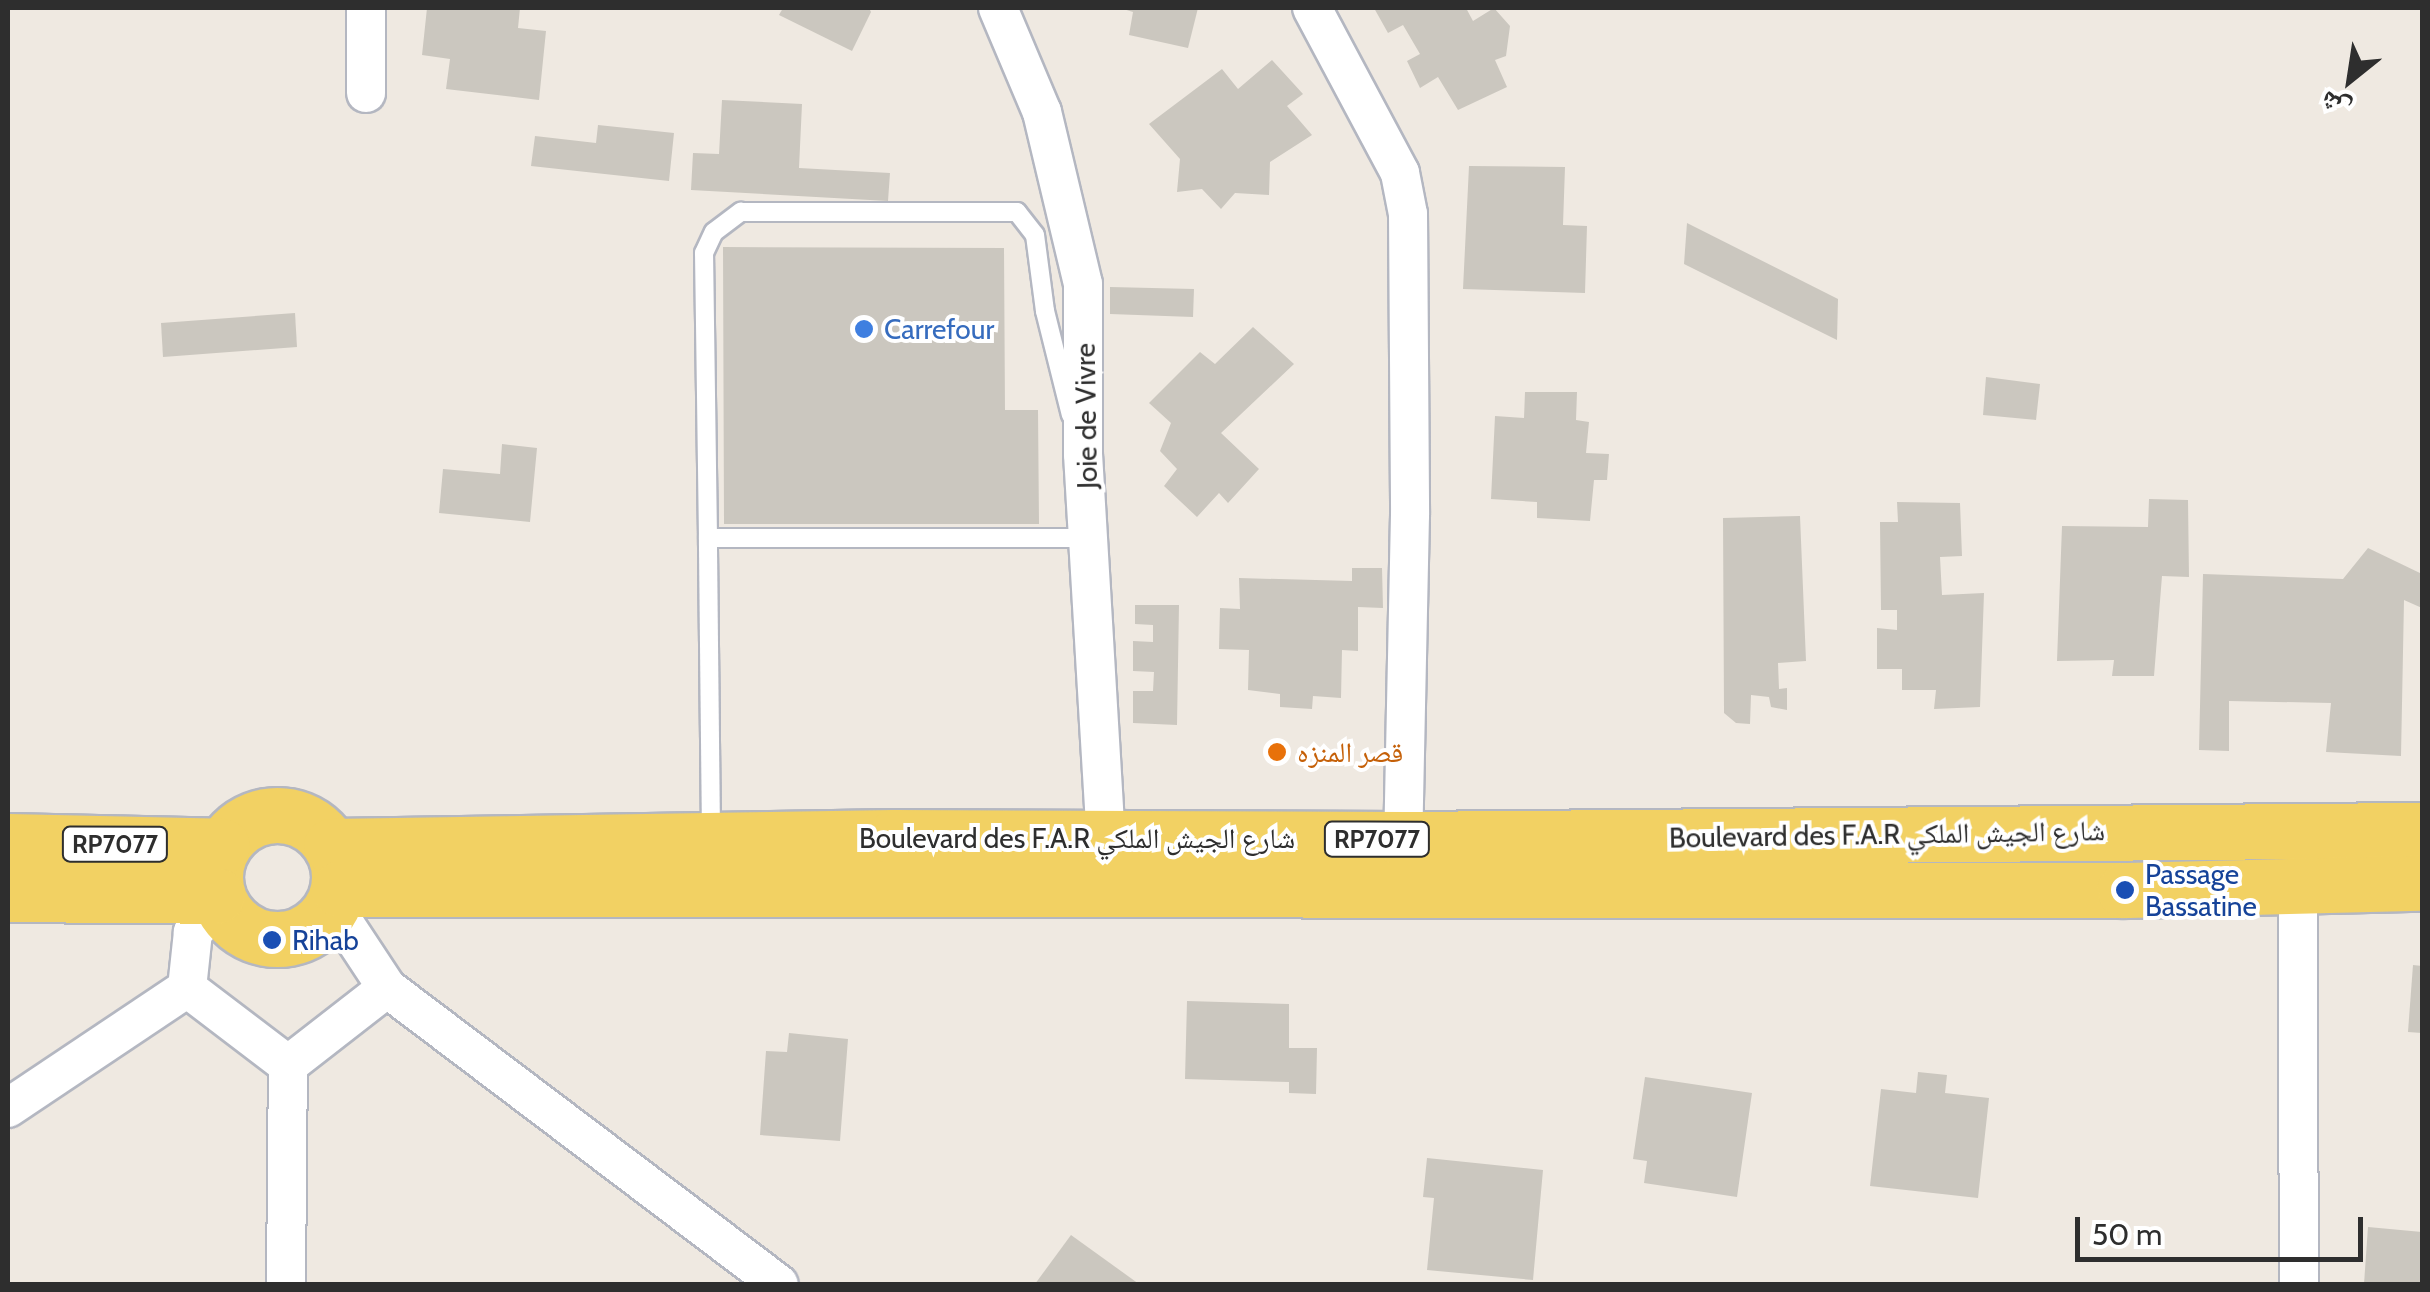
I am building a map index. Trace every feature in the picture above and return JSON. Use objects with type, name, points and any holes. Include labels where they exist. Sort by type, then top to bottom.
[{"type":"main road","points":[[267,815],[304,821],[334,880],[308,932],[272,940],[238,926],[220,882],[234,831],[267,815]]},
{"type":"main road","name":"Boulevard des F.A.R شارع الجيش الملكي","points":[[334,880],[711,840],[1403,839],[2422,830]]},
{"type":"main road","name":"RP7077","points":[[8,842],[220,882]]},
{"type":"main road","name":"Boulevard des F.A.R شارع الجيش الملكي","points":[[334,880],[2125,890],[2422,883]]},
{"type":"main road","name":"RP7077","points":[[8,894],[220,882]]},
{"type":"street","points":[[366,8],[366,93]]},
{"type":"street","name":"Joie de Vivre","points":[[998,8],[1042,112],[1084,284],[1082,454],[1091,538],[1106,838]]},
{"type":"street","points":[[1312,8],[1400,174],[1408,214],[1410,516],[1403,839]]},
{"type":"street","points":[[334,880],[387,988],[779,1284]]},
{"type":"street","points":[[8,1108],[186,988],[193,932],[220,882]]},
{"type":"street","points":[[2298,883],[2299,1284]]},
{"type":"street","points":[[186,988],[288,1064]]},
{"type":"street","points":[[288,1064],[387,988]]},
{"type":"street","points":[[286,1284],[288,1064]]},
{"type":"lane","points":[[711,840],[704,253],[714,232],[741,212],[1008,211],[1024,216],[1036,235],[1045,311],[1082,454]]},
{"type":"lane","points":[[708,538],[1091,538]]},
{"type":"building","points":[[427,8],[520,8],[518,28],[546,31],[539,100],[446,89],[450,59],[422,55]]},
{"type":"building","points":[[783,8],[869,8],[871,12],[852,51],[779,15]]},
{"type":"building","points":[[1120,8],[1198,8],[1188,48],[1129,35],[1133,12]]},
{"type":"building","points":[[1374,8],[1466,8],[1473,21],[1494,8],[1510,26],[1506,56],[1495,60],[1507,87],[1458,110],[1438,77],[1420,88],[1407,61],[1420,54],[1403,25],[1388,33]]},
{"type":"building","points":[[1272,60],[1303,94],[1287,106],[1312,135],[1270,162],[1269,195],[1235,193],[1221,209],[1202,189],[1177,192],[1180,159],[1149,124],[1222,69],[1238,89]]},
{"type":"building","points":[[722,100],[802,104],[799,168],[890,173],[888,201],[691,190],[693,153],[719,154]]},
{"type":"building","points":[[598,125],[674,133],[669,181],[531,166],[535,136],[596,143]]},
{"type":"building","points":[[1469,166],[1565,167],[1563,225],[1587,226],[1585,293],[1463,289]]},
{"type":"building","points":[[1687,223],[1838,299],[1837,340],[1684,264]]},
{"type":"building","name":"Carrefour","points":[[723,247],[1004,248],[1005,410],[1038,410],[1039,524],[724,524]]},
{"type":"building","points":[[1110,287],[1194,289],[1193,317],[1110,314]]},
{"type":"building","points":[[295,313],[297,347],[163,357],[161,323]]},
{"type":"building","points":[[1253,327],[1294,364],[1221,433],[1259,469],[1228,503],[1219,493],[1197,517],[1164,486],[1177,469],[1160,451],[1171,423],[1149,403],[1200,352],[1215,364]]},
{"type":"building","points":[[1986,377],[2040,384],[2036,420],[1983,415]]},
{"type":"building","points":[[1525,392],[1577,392],[1576,420],[1589,422],[1586,453],[1609,454],[1607,480],[1594,480],[1590,521],[1537,518],[1537,502],[1491,499],[1495,416],[1524,418]]},
{"type":"building","points":[[502,444],[537,448],[530,522],[439,513],[443,469],[500,474]]},
{"type":"building","points":[[2149,499],[2188,500],[2189,577],[2162,576],[2154,676],[2112,676],[2114,660],[2057,661],[2062,526],[2148,527]]},
{"type":"building","points":[[1897,502],[1960,503],[1962,556],[1940,557],[1942,595],[1984,593],[1980,707],[1934,709],[1936,690],[1902,690],[1902,669],[1877,669],[1877,628],[1897,630],[1897,610],[1881,610],[1880,522],[1898,522]]},
{"type":"building","points":[[1800,516],[1806,661],[1778,663],[1779,689],[1787,688],[1787,710],[1771,707],[1769,697],[1751,695],[1750,724],[1736,723],[1724,713],[1723,518]]},
{"type":"building","points":[[2368,548],[2422,574],[2422,608],[2404,600],[2401,756],[2326,752],[2331,703],[2229,701],[2229,751],[2199,750],[2203,574],[2343,579]]},
{"type":"building","points":[[1352,568],[1382,568],[1383,608],[1358,607],[1358,651],[1342,650],[1341,698],[1313,696],[1312,709],[1280,707],[1280,694],[1248,690],[1249,650],[1219,649],[1220,608],[1240,609],[1239,578],[1352,581]]},
{"type":"building","points":[[1135,605],[1179,605],[1177,725],[1133,723],[1133,691],[1153,691],[1154,672],[1133,671],[1133,641],[1153,642],[1153,625],[1135,624]]},
{"type":"building","points":[[2413,965],[2422,966],[2422,1033],[2408,1032]]},
{"type":"building","points":[[1187,1001],[1289,1004],[1289,1048],[1317,1048],[1316,1094],[1289,1093],[1289,1082],[1185,1079]]},
{"type":"building","points":[[789,1033],[848,1039],[840,1141],[760,1135],[766,1051],[787,1052]]},
{"type":"building","points":[[1918,1072],[1947,1075],[1945,1093],[1989,1098],[1978,1198],[1870,1186],[1881,1089],[1916,1093]]},
{"type":"building","points":[[1645,1077],[1752,1093],[1737,1197],[1644,1183],[1647,1161],[1633,1159]]},
{"type":"building","points":[[1427,1158],[1543,1170],[1533,1280],[1427,1270],[1434,1198],[1423,1197]]},
{"type":"building","points":[[2368,1227],[2422,1232],[2422,1284],[2364,1284]]},
{"type":"building","points":[[1071,1235],[1139,1284],[1035,1284]]},
{"type":"place","name":"Carrefour","points":[[864,329]]},
{"type":"place","name":"قصر المنزه","points":[[1277,752]]},
{"type":"place","name":"Passage Bassatine","points":[[2125,890]]},
{"type":"place","name":"Rihab","points":[[272,940]]}]
